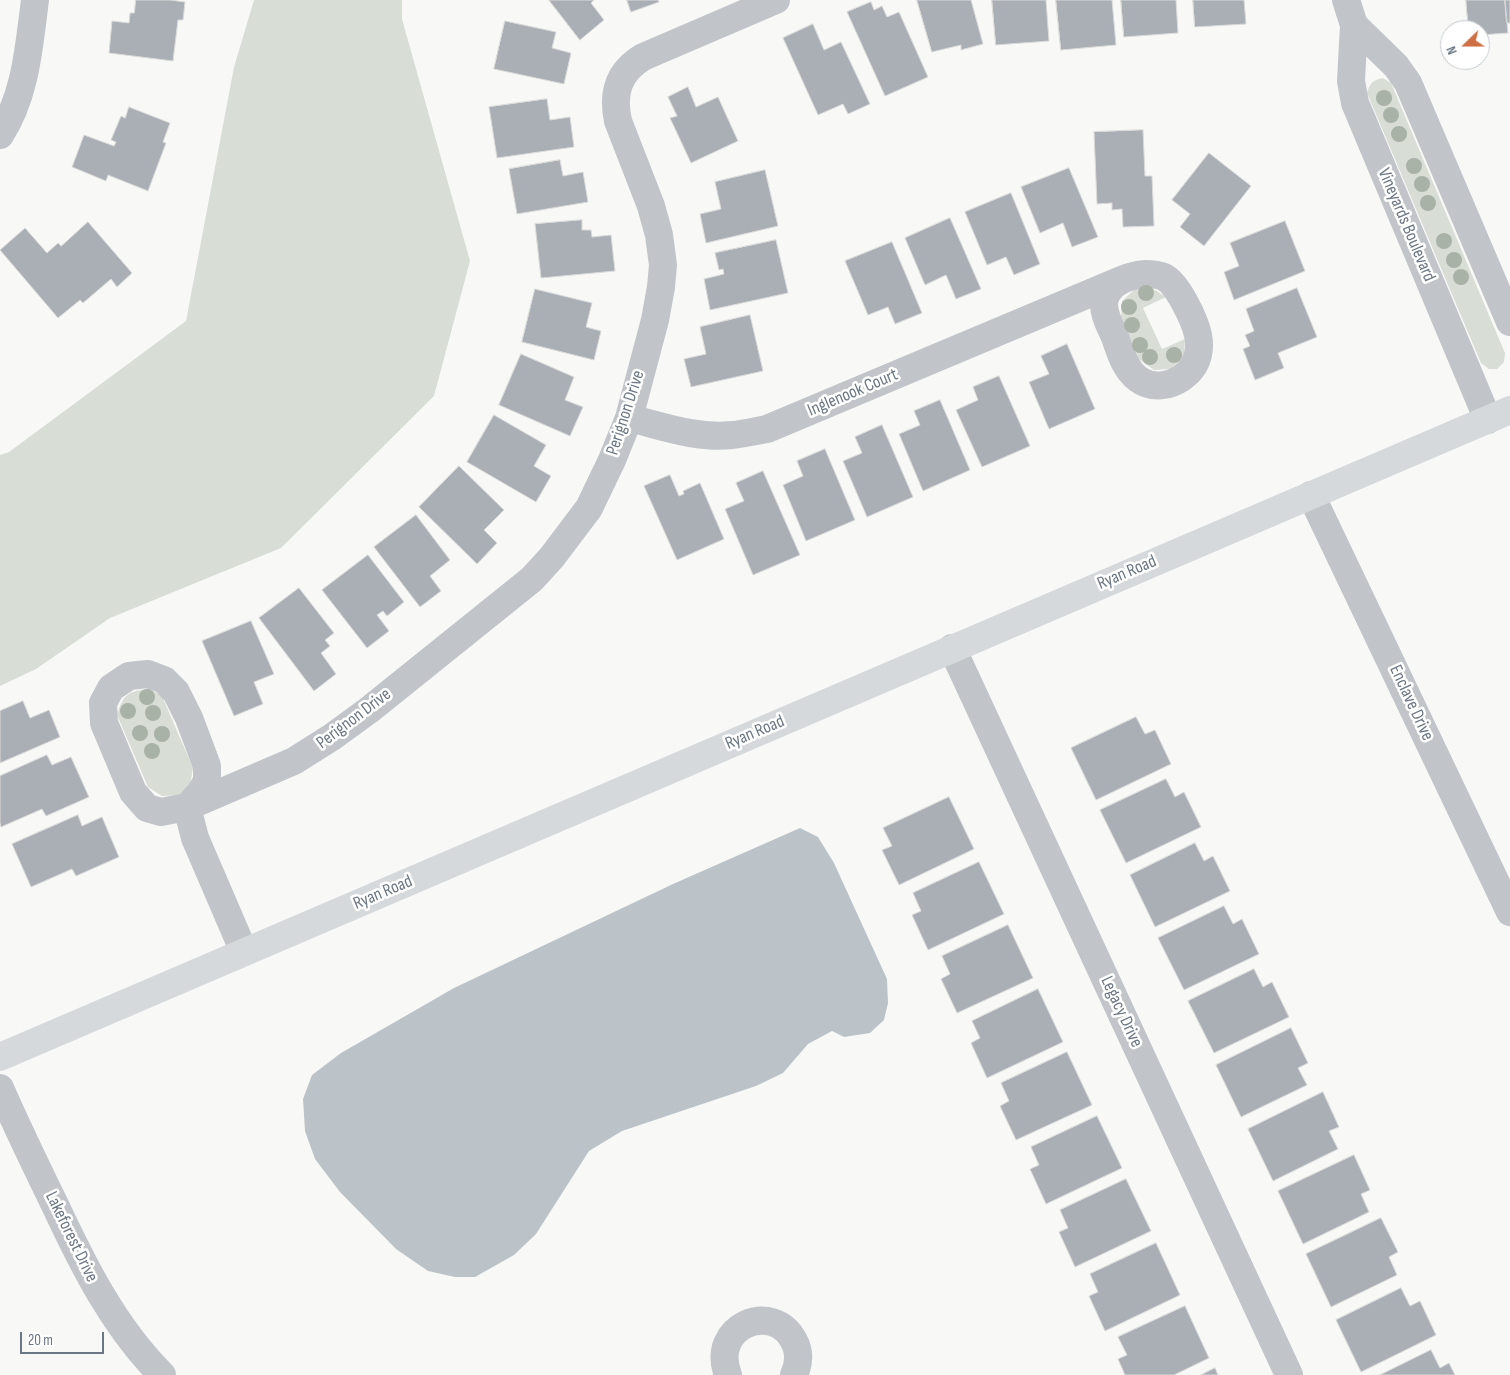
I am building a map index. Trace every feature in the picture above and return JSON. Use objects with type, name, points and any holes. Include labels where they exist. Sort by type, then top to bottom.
[{"type":"main road","name":"Ryan Road","points":[[0,1057],[1499,415]]},
{"type":"street","points":[[0,135],[8,123],[22,88],[35,0]]},
{"type":"street","name":"Perignon Drive","points":[[187,807],[200,793],[207,781],[207,766],[203,752],[176,692],[164,680],[148,674],[129,676],[111,688],[103,703],[104,723],[133,792],[147,808],[161,812],[187,807],[294,762],[332,737],[532,579],[552,557],[589,508],[612,460],[629,418],[655,320],[663,264],[659,235],[651,206],[618,121],[615,107],[616,94],[621,78],[643,57],[776,0]]},
{"type":"street","name":"Vineyards Boulevard","points":[[1350,12],[1408,83],[1510,322]]},
{"type":"street","name":"Vineyards Boulevard","points":[[1350,12],[1351,81],[1355,103],[1499,415]]},
{"type":"street","name":"Inglenook Court","points":[[629,418],[687,433],[710,436],[732,436],[767,429],[1069,301],[1124,279],[1134,275],[1146,274],[1165,278],[1180,292],[1198,334],[1199,349],[1196,362],[1188,373],[1170,384],[1156,386],[1145,384],[1137,379],[1130,370],[1112,331],[1104,308],[1105,298],[1116,284],[1124,279]]},
{"type":"street","name":"Inglenook Court","points":[[1069,301],[1086,306],[1094,311],[1112,331]]},
{"type":"street","name":"Enclave Drive","points":[[1312,495],[1510,912]]},
{"type":"street","name":"Legacy Drive","points":[[952,648],[1289,1375]]},
{"type":"street","name":"Perignon Drive","points":[[203,752],[223,770],[241,774],[266,774]]},
{"type":"street","points":[[187,807],[195,838],[244,952]]},
{"type":"street","name":"Lakeforest Drive","points":[[0,1088],[69,1236],[96,1288],[123,1329],[162,1375]]},
{"type":"street","points":[[728,1375],[724,1364],[724,1352],[733,1332],[753,1321],[764,1320],[784,1328],[792,1337],[797,1347],[798,1358],[797,1369],[794,1375]]},
{"type":"shaded area","points":[[254,0],[402,0],[402,19],[470,261],[434,396],[281,548],[110,618],[36,669],[0,686],[0,455],[9,452],[186,321],[234,67]]},
{"type":"shaded area","points":[[1383,78],[1391,83],[1505,353],[1504,362],[1497,369],[1489,369],[1481,363],[1367,93],[1372,82]]},
{"type":"shaded area","points":[[1152,288],[1166,297],[1143,308],[1162,349],[1185,339],[1184,356],[1171,369],[1154,370],[1139,359],[1121,317],[1122,301],[1135,289]]},
{"type":"shaded area","points":[[149,689],[162,696],[193,768],[190,785],[179,795],[162,796],[148,787],[117,715],[127,695]]},
{"type":"shaded area","points":[[800,828],[818,837],[834,863],[887,979],[888,1003],[884,1020],[870,1033],[844,1037],[832,1031],[808,1044],[783,1073],[756,1086],[622,1131],[589,1151],[536,1234],[514,1255],[475,1277],[455,1277],[428,1271],[396,1249],[340,1192],[315,1159],[305,1131],[303,1099],[312,1075],[341,1053],[454,988],[673,884]]},
{"type":"building","points":[[136,0],[185,2],[183,20],[178,20],[173,61],[109,53],[112,21],[129,23],[130,13],[134,13]]},
{"type":"building","points":[[549,0],[594,0],[591,3],[604,20],[580,40]]},
{"type":"building","points":[[627,0],[658,0],[659,2],[631,12]]},
{"type":"building","points":[[917,0],[971,0],[983,44],[961,50],[961,45],[932,52]]},
{"type":"building","points":[[992,0],[1046,0],[1049,41],[996,45]]},
{"type":"building","points":[[1056,0],[1112,0],[1116,45],[1061,50]]},
{"type":"building","points":[[1121,0],[1176,0],[1178,33],[1124,37]]},
{"type":"building","points":[[1193,0],[1244,0],[1246,24],[1195,27]]},
{"type":"building","points":[[1466,0],[1505,0],[1508,33],[1490,34],[1490,20],[1468,20]]},
{"type":"building","points":[[1505,0],[1510,0],[1510,23],[1507,23]]},
{"type":"building","points":[[871,2],[874,10],[882,6],[887,17],[899,12],[928,77],[885,96],[847,12]]},
{"type":"building","points":[[505,21],[556,32],[552,48],[571,53],[564,84],[494,69]]},
{"type":"building","points":[[813,24],[824,50],[841,42],[870,104],[848,114],[843,104],[818,115],[783,38]]},
{"type":"building","points":[[688,87],[696,107],[718,97],[738,141],[691,163],[670,118],[677,116],[668,97]]},
{"type":"building","points":[[547,99],[550,120],[570,117],[574,147],[497,158],[489,107]]},
{"type":"building","points":[[129,107],[170,123],[163,142],[166,143],[148,191],[108,175],[106,181],[72,167],[84,135],[114,146],[116,142],[111,140],[121,116],[125,118]]},
{"type":"building","points":[[1143,130],[1145,176],[1152,176],[1154,226],[1123,227],[1122,209],[1112,210],[1112,203],[1097,204],[1094,132]]},
{"type":"building","points":[[1209,153],[1251,186],[1204,246],[1180,227],[1190,214],[1172,200]]},
{"type":"building","points":[[560,160],[563,176],[583,172],[588,202],[517,214],[509,169]]},
{"type":"building","points":[[1069,168],[1098,237],[1072,247],[1063,223],[1040,233],[1021,187]]},
{"type":"building","points":[[765,170],[778,226],[706,243],[700,214],[721,209],[715,182]]},
{"type":"building","points":[[1011,193],[1040,264],[1014,275],[1006,257],[987,265],[965,212]]},
{"type":"building","points":[[950,218],[981,289],[956,299],[946,275],[925,285],[905,238]]},
{"type":"building","points":[[582,220],[582,230],[591,230],[592,237],[611,235],[615,271],[541,278],[535,224]]},
{"type":"building","points":[[1285,221],[1305,271],[1234,300],[1224,272],[1239,266],[1230,243]]},
{"type":"building","points":[[88,222],[132,273],[117,287],[111,279],[83,303],[80,300],[58,318],[0,250],[25,228],[47,253],[58,243],[61,246]]},
{"type":"building","points":[[776,240],[788,293],[710,310],[704,279],[724,274],[723,269],[719,270],[715,253]]},
{"type":"building","points":[[892,242],[922,313],[895,324],[888,307],[868,315],[845,261]]},
{"type":"building","points":[[1297,288],[1317,337],[1278,353],[1284,368],[1255,380],[1243,349],[1250,346],[1245,335],[1254,331],[1246,309]]},
{"type":"building","points":[[535,289],[592,303],[586,327],[601,331],[594,360],[522,342]]},
{"type":"building","points":[[750,315],[763,371],[691,387],[684,359],[706,354],[700,327]]},
{"type":"building","points":[[1067,344],[1095,409],[1049,429],[1029,382],[1049,374],[1041,356]]},
{"type":"building","points":[[521,354],[574,377],[565,400],[583,407],[570,436],[499,405]]},
{"type":"building","points":[[999,376],[1030,446],[982,467],[956,410],[978,400],[973,387]]},
{"type":"building","points":[[940,400],[970,470],[923,491],[899,434],[920,425],[914,411]]},
{"type":"building","points":[[494,415],[546,445],[534,466],[551,476],[536,502],[467,462]]},
{"type":"building","points":[[882,425],[913,497],[867,517],[843,461],[862,453],[855,437]]},
{"type":"building","points":[[825,449],[855,520],[806,541],[783,485],[803,476],[797,461]]},
{"type":"building","points":[[459,466],[504,510],[484,530],[497,543],[477,564],[419,507]]},
{"type":"building","points":[[763,471],[800,555],[753,575],[725,509],[744,501],[736,483]]},
{"type":"building","points":[[670,475],[679,496],[684,494],[683,491],[700,483],[724,539],[677,560],[644,486]]},
{"type":"building","points":[[416,515],[450,560],[430,576],[441,591],[420,607],[374,547]]},
{"type":"building","points":[[368,555],[404,602],[387,616],[383,611],[377,615],[389,631],[367,648],[322,590]]},
{"type":"building","points":[[299,588],[334,633],[325,640],[330,646],[321,653],[336,674],[314,691],[259,618]]},
{"type":"building","points":[[251,621],[274,674],[254,682],[263,704],[234,716],[202,641]]},
{"type":"building","points":[[23,701],[30,718],[49,710],[60,737],[0,763],[0,711]]},
{"type":"building","points":[[1136,717],[1145,734],[1155,730],[1171,764],[1096,800],[1071,748]]},
{"type":"building","points":[[47,755],[52,765],[71,757],[89,797],[46,816],[42,809],[1,827],[0,776]]},
{"type":"building","points":[[1166,779],[1175,797],[1184,792],[1201,827],[1126,863],[1100,810]]},
{"type":"building","points":[[949,797],[974,849],[899,885],[882,850],[892,846],[883,828]]},
{"type":"building","points":[[78,815],[82,826],[102,817],[119,857],[76,876],[72,869],[31,887],[12,844]]},
{"type":"building","points":[[1195,843],[1204,861],[1213,856],[1230,891],[1155,927],[1130,875]]},
{"type":"building","points":[[979,862],[1004,914],[928,950],[912,915],[921,911],[913,893]]},
{"type":"building","points":[[1224,906],[1233,924],[1242,919],[1259,954],[1184,990],[1158,938]]},
{"type":"building","points":[[1008,925],[1033,978],[957,1013],[941,979],[950,974],[942,956]]},
{"type":"building","points":[[1254,969],[1263,987],[1272,982],[1289,1017],[1214,1053],[1188,1001]]},
{"type":"building","points":[[1038,989],[1063,1042],[987,1078],[971,1043],[980,1038],[972,1021]]},
{"type":"building","points":[[1291,1028],[1308,1063],[1298,1068],[1307,1085],[1241,1117],[1216,1065]]},
{"type":"building","points":[[1067,1052],[1092,1105],[1016,1140],[1000,1106],[1009,1101],[1001,1083]]},
{"type":"building","points":[[1323,1092],[1339,1127],[1329,1131],[1338,1149],[1273,1181],[1248,1129]]},
{"type":"building","points":[[1097,1116],[1122,1168],[1046,1204],[1030,1169],[1039,1165],[1031,1147]]},
{"type":"building","points":[[1354,1155],[1370,1190],[1361,1194],[1369,1212],[1303,1244],[1278,1191]]},
{"type":"building","points":[[1126,1179],[1151,1231],[1075,1267],[1059,1232],[1068,1228],[1060,1210]]},
{"type":"building","points":[[1381,1218],[1398,1252],[1389,1257],[1397,1275],[1331,1307],[1306,1254]]},
{"type":"building","points":[[1156,1243],[1180,1295],[1105,1331],[1089,1296],[1098,1292],[1090,1274]]},
{"type":"building","points":[[1401,1288],[1410,1306],[1420,1301],[1436,1335],[1361,1372],[1336,1320]]},
{"type":"building","points":[[1185,1306],[1209,1358],[1174,1375],[1125,1375],[1118,1359],[1127,1355],[1118,1337]]},
{"type":"building","points":[[1431,1350],[1440,1368],[1449,1363],[1455,1375],[1380,1375]]},
{"type":"building","points":[[1215,1368],[1218,1375],[1201,1375]]}]
